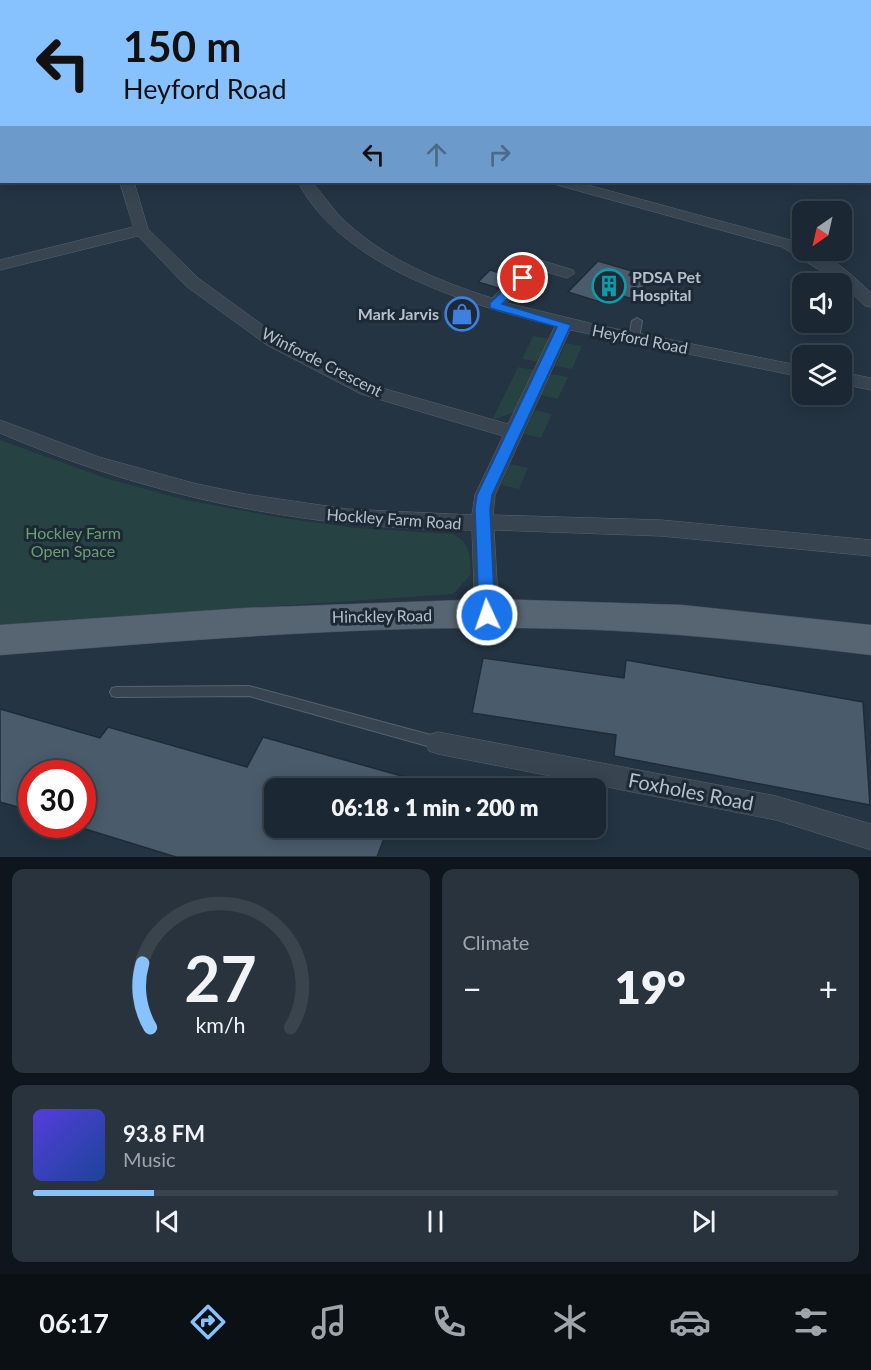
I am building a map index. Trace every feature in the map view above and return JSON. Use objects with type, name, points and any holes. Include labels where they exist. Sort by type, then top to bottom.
[{"type":"main road","name":"Hinckley Road","points":[[0,640],[300,617],[487,615],[655,618],[871,640]]},
{"type":"street","name":"Winforde Crescent","points":[[127,183],[141,230],[192,282],[273,341],[368,390],[513,432]]},
{"type":"street","name":"Heyford Road","points":[[306,183],[330,216],[378,251],[448,289],[494,306],[564,325],[635,330],[792,369]]},
{"type":"street","points":[[566,183],[788,244],[822,261],[854,285],[871,302]]},
{"type":"street","points":[[0,265],[141,230]]},
{"type":"street","points":[[788,244],[792,241]]},
{"type":"street","points":[[494,306],[537,264],[567,273]]},
{"type":"street","points":[[487,615],[483,524],[485,495],[564,325]]},
{"type":"street","points":[[852,380],[871,384]]},
{"type":"street","name":"Hockley Farm Road","points":[[0,426],[46,445],[139,476],[328,515],[483,524],[587,524],[698,530],[871,548]]},
{"type":"street","name":"Foxholes Road","points":[[438,743],[776,808],[871,837]]},
{"type":"lane","points":[[117,692],[249,691],[438,743]]},
{"type":"green space","points":[[533,336],[550,339],[539,362],[522,359]]},
{"type":"green space","points":[[566,343],[582,346],[572,369],[555,366]]},
{"type":"green space","points":[[518,367],[535,370],[515,412],[492,420]]},
{"type":"green space","points":[[551,374],[568,377],[558,399],[541,395]]},
{"type":"green space","points":[[535,410],[552,414],[541,438],[524,434]]},
{"type":"green space","name":"Hockley Farm Open Space","points":[[0,440],[108,479],[186,500],[282,518],[356,528],[453,534],[466,546],[470,556],[471,574],[453,594],[0,625]]},
{"type":"green space","points":[[510,464],[528,468],[519,489],[501,485]]},
{"type":"building","name":"PDSA Pet Hospital","points":[[598,261],[632,271],[629,275],[649,281],[633,299],[612,293],[603,303],[568,292]]},
{"type":"building","points":[[490,270],[510,276],[498,288],[478,282]]},
{"type":"building","points":[[483,658],[624,678],[626,660],[863,702],[870,805],[614,756],[616,735],[472,713]]},
{"type":"building","points":[[0,709],[100,738],[108,727],[247,767],[263,737],[409,778],[264,778],[264,838],[384,838],[377,857],[176,857],[96,832],[96,760],[18,760],[18,807],[0,802]]},
{"type":"place","name":"PDSA Pet Hospital","points":[[609,286]]},
{"type":"place","name":"Mark Jarvis","points":[[462,314]]},
{"type":"route","points":[[487,615],[482,509],[485,495],[564,325],[494,306],[523,278]]}]
